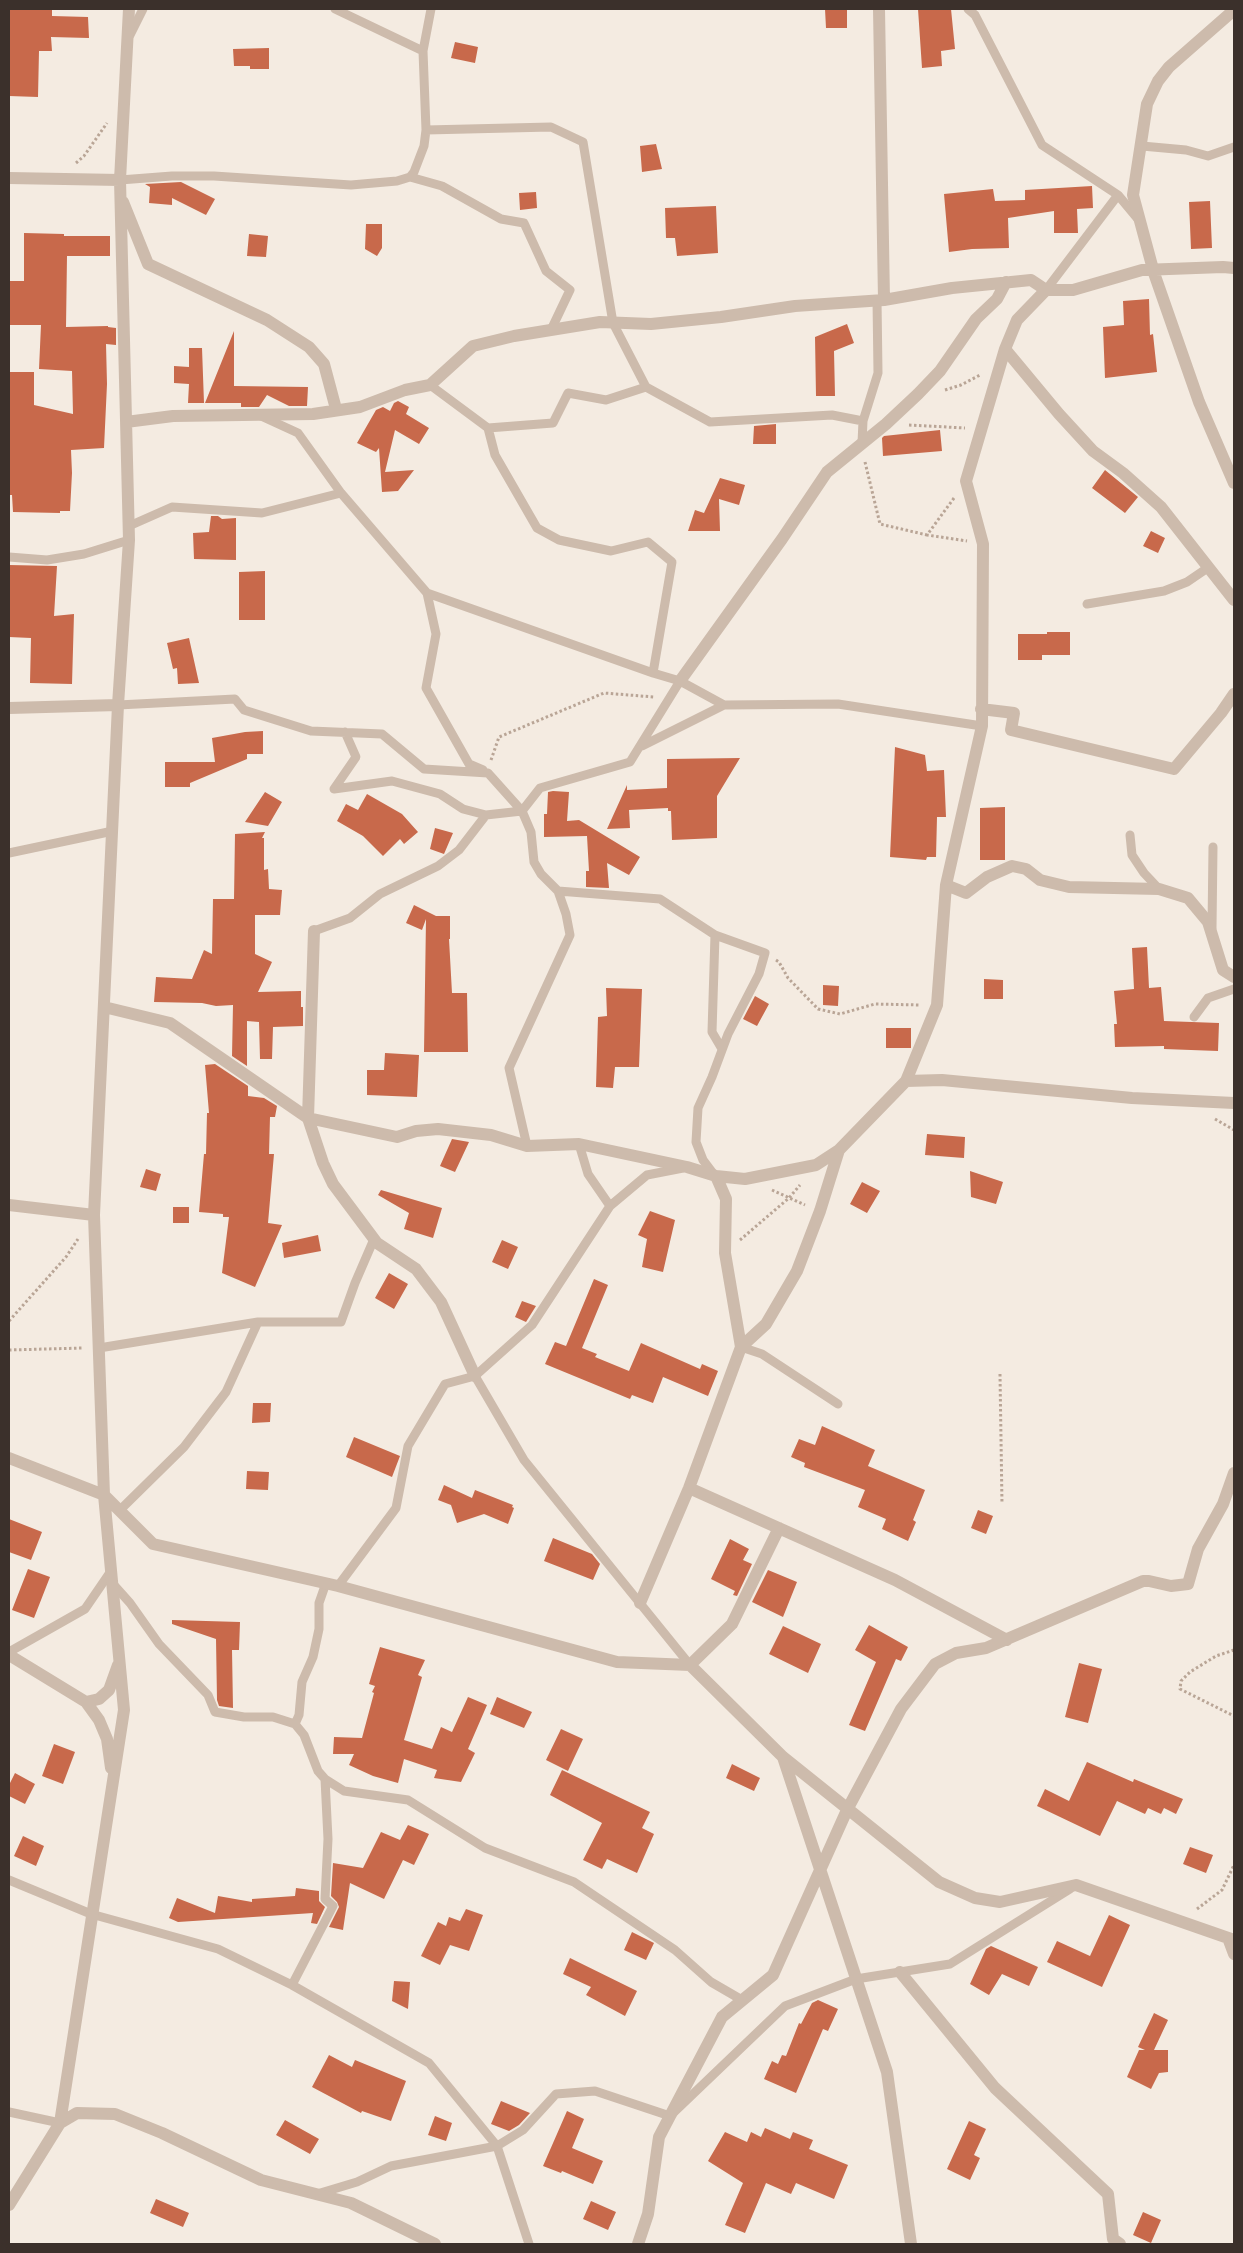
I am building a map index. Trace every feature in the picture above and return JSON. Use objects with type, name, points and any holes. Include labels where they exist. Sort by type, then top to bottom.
[{"type":"street","points":[[9,2205],[60,2123],[124,1710],[104,1495],[94,1215],[118,705],[129,540],[120,180],[129,9]]},
{"type":"street","points":[[878,9],[880,300]]},
{"type":"street","points":[[1234,10],[1169,67],[1158,82],[1147,104],[1133,195],[1154,269],[1199,402],[1234,483]]},
{"type":"street","points":[[9,178],[120,180]]},
{"type":"street","points":[[120,195],[148,264],[267,320],[309,347],[324,364],[336,409]]},
{"type":"street","points":[[126,422],[172,416],[313,414],[336,409],[360,407],[405,390],[430,386],[473,346],[600,322],[651,324],[721,317],[795,306],[880,300],[952,288],[1031,280],[1046,290],[1073,290],[1142,270],[1234,268]]},
{"type":"street","points":[[680,681],[782,539],[827,472],[911,402],[940,371],[976,319],[997,298],[1006,282]]},
{"type":"street","points":[[104,1007],[170,1023],[308,1118],[397,1137],[416,1131],[438,1129],[491,1135],[526,1146],[579,1144],[687,1167],[716,1176],[745,1179],[816,1165],[839,1150],[906,1081],[938,1005],[946,885],[982,726],[983,544],[966,481],[1000,364],[1017,320],[1046,290]]},
{"type":"street","points":[[1005,349],[1093,452],[1123,473],[1161,507],[1234,600]]},
{"type":"street","points":[[981,709],[1014,713],[1011,730],[1174,769],[1221,713],[1234,694]]},
{"type":"street","points":[[9,708],[118,705]]},
{"type":"street","points":[[946,885],[966,893],[987,876],[1012,866],[1026,869],[1040,880],[1069,887],[1159,889],[1188,898],[1208,922],[1223,970],[1234,977]]},
{"type":"street","points":[[314,931],[308,1118],[323,1163],[333,1184],[374,1240],[416,1269],[441,1302],[475,1376]]},
{"type":"street","points":[[906,1081],[942,1080],[1132,1098],[1234,1103]]},
{"type":"street","points":[[640,1603],[689,1488],[741,1347],[766,1324],[797,1271],[820,1211],[839,1150]]},
{"type":"street","points":[[716,1176],[726,1199],[725,1253],[741,1347]]},
{"type":"street","points":[[9,1205],[94,1215]]},
{"type":"street","points":[[9,1458],[104,1495],[154,1544],[332,1584],[617,1662],[690,1665],[783,1757],[939,1882],[975,1898],[1000,1902],[1076,1885],[1231,1939],[1234,1954]]},
{"type":"street","points":[[638,2244],[648,2214],[659,2137],[722,2017],[773,1975],[848,1810],[901,1709],[935,1664],[956,1653],[986,1648],[1069,1611],[1096,1603],[1143,1581],[1170,1586],[1188,1584],[1198,1549],[1223,1504],[1234,1473]]},
{"type":"street","points":[[689,1488],[895,1580],[1006,1640]]},
{"type":"street","points":[[690,1665],[732,1624],[779,1528]]},
{"type":"street","points":[[9,1654],[86,1702],[99,1720],[107,1739],[112,1782]]},
{"type":"street","points":[[86,1702],[100,1699],[109,1690],[120,1661]]},
{"type":"street","points":[[783,1757],[887,2072],[910,2244]]},
{"type":"street","points":[[900,1972],[995,2088],[1108,2194],[1113,2238],[1120,2244]]},
{"type":"street","points":[[60,2123],[77,2113],[115,2114],[162,2133],[261,2180],[351,2203],[435,2244]]},
{"type":"lane","points":[[128,40],[143,9]]},
{"type":"lane","points":[[336,9],[423,50]]},
{"type":"lane","points":[[410,177],[414,172],[424,146],[426,130],[423,50],[431,9]]},
{"type":"lane","points":[[968,9],[975,15],[1042,145],[1118,195],[1141,222]]},
{"type":"lane","points":[[426,130],[551,127],[583,142],[614,323],[646,387],[710,422],[832,415],[863,421]]},
{"type":"lane","points":[[1142,146],[1186,150],[1208,156],[1234,148]]},
{"type":"lane","points":[[120,180],[172,176],[214,176],[351,185],[397,181],[410,177],[442,186],[501,220],[524,223],[546,270],[570,290],[551,330]]},
{"type":"lane","points":[[1046,290],[1118,195]]},
{"type":"lane","points":[[862,443],[863,421],[878,373],[880,300]]},
{"type":"lane","points":[[430,386],[488,428],[495,455],[537,528],[559,540],[612,550],[648,542],[672,562],[652,673]]},
{"type":"lane","points":[[488,428],[553,423],[568,393],[606,400],[646,387]]},
{"type":"lane","points":[[256,414],[298,432],[341,493],[427,594],[436,634],[426,688],[469,764],[488,773],[522,811],[531,832],[534,862],[541,874],[558,891],[566,914],[570,934],[509,1068],[526,1146]]},
{"type":"lane","points":[[128,526],[172,506],[262,513],[341,493]]},
{"type":"lane","points":[[9,557],[47,560],[84,554],[129,540]]},
{"type":"lane","points":[[1087,604],[1164,591],[1187,582],[1210,567]]},
{"type":"lane","points":[[427,594],[652,673],[680,681],[724,705]]},
{"type":"lane","points":[[345,732],[356,757],[334,789],[392,781],[440,794],[463,809],[486,815],[522,811],[540,788],[630,762],[680,681]]},
{"type":"lane","points":[[118,705],[235,699],[244,710],[310,730],[382,734],[424,769],[488,773]]},
{"type":"lane","points":[[641,746],[724,705],[838,704],[982,726]]},
{"type":"lane","points":[[314,931],[350,918],[380,894],[438,866],[459,850],[486,815]]},
{"type":"lane","points":[[9,853],[113,831]]},
{"type":"lane","points":[[1130,835],[1132,855],[1144,873],[1159,889]]},
{"type":"lane","points":[[1212,936],[1213,847]]},
{"type":"lane","points":[[558,891],[660,899],[715,935],[765,953],[759,974],[728,1034],[698,1108],[696,1142],[704,1160],[716,1176]]},
{"type":"lane","points":[[715,935],[712,1032],[722,1049]]},
{"type":"lane","points":[[1194,1017],[1208,998],[1234,989]]},
{"type":"lane","points":[[579,1144],[588,1174],[610,1206]]},
{"type":"lane","points":[[295,1724],[299,1714],[302,1682],[313,1657],[317,1638],[319,1603],[332,1584],[396,1508],[408,1446],[445,1384],[475,1376],[532,1325],[610,1206],[647,1175],[687,1167]]},
{"type":"lane","points":[[99,1348],[258,1322],[341,1322],[355,1283],[374,1240]]},
{"type":"lane","points":[[120,1510],[184,1447],[226,1392],[258,1322]]},
{"type":"lane","points":[[741,1347],[762,1354],[838,1404]]},
{"type":"lane","points":[[475,1376],[524,1460],[690,1665]]},
{"type":"lane","points":[[9,1654],[85,1609],[112,1577],[159,1644],[208,1696],[215,1712],[244,1717],[273,1717],[295,1724],[304,1735],[318,1770],[325,1779],[344,1791],[408,1800],[485,1848],[574,1882],[675,1950],[711,1982],[742,2000]]},
{"type":"lane","points":[[292,1986],[332,1906],[325,1899],[328,1839],[325,1779]]},
{"type":"lane","points":[[9,1880],[91,1914],[218,1949],[292,1986],[429,2063],[497,2146],[529,2244]]},
{"type":"lane","points":[[316,2194],[356,2182],[391,2166],[497,2146],[523,2130],[556,2094],[595,2091],[670,2116],[785,2006],[856,1979],[950,1964],[1076,1885]]},
{"type":"lane","points":[[9,2112],[60,2123]]},
{"type":"path","points":[[60,179],[84,156],[110,118]]},
{"type":"path","points":[[911,402],[961,385],[1000,364]]},
{"type":"path","points":[[886,424],[980,429]]},
{"type":"path","points":[[862,443],[880,524],[983,544]]},
{"type":"path","points":[[927,534],[966,481]]},
{"type":"path","points":[[488,773],[499,737],[596,696],[604,693],[670,698]]},
{"type":"path","points":[[765,953],[779,962],[788,978],[818,1009],[840,1014],[875,1004],[938,1005]]},
{"type":"path","points":[[725,1253],[789,1198],[816,1165]]},
{"type":"path","points":[[745,1179],[820,1211]]},
{"type":"path","points":[[9,1321],[66,1257],[94,1215]]},
{"type":"path","points":[[9,1350],[99,1348]]},
{"type":"path","points":[[1000,1374],[1002,1504]]},
{"type":"path","points":[[1234,1650],[1216,1656],[1190,1672],[1181,1681],[1180,1689],[1234,1716]]},
{"type":"path","points":[[1179,1921],[1222,1890],[1234,1865]]},
{"type":"building","points":[[9,9],[52,9],[52,16],[88,17],[89,38],[51,37],[52,51],[39,51],[38,97],[9,96]]},
{"type":"building","points":[[825,9],[847,9],[847,28],[826,28]]},
{"type":"building","points":[[918,9],[951,9],[955,49],[941,51],[942,66],[922,68]]},
{"type":"building","points":[[455,42],[478,47],[475,63],[451,58]]},
{"type":"building","points":[[269,48],[269,69],[250,69],[250,66],[234,66],[233,49]]},
{"type":"building","points":[[656,144],[662,169],[642,172],[640,146]]},
{"type":"building","points":[[181,182],[215,199],[206,215],[172,198],[172,205],[149,203],[150,187],[145,184]]},
{"type":"building","points":[[1092,186],[1093,208],[1077,209],[1078,233],[1054,233],[1054,211],[1008,218],[1009,248],[949,252],[944,194],[993,189],[995,201],[1025,200],[1025,190]]},
{"type":"building","points":[[536,192],[537,208],[520,210],[519,193]]},
{"type":"building","points":[[1210,201],[1212,248],[1191,249],[1189,202]]},
{"type":"building","points":[[716,206],[718,253],[677,256],[675,238],[666,238],[665,208]]},
{"type":"building","points":[[366,224],[382,224],[382,248],[377,256],[365,249]]},
{"type":"building","points":[[24,233],[64,234],[64,236],[110,236],[110,256],[67,256],[66,327],[108,326],[116,328],[116,345],[106,344],[107,384],[104,448],[71,450],[70,511],[60,511],[60,513],[13,512],[12,495],[9,495],[9,372],[34,372],[34,405],[73,414],[72,371],[39,369],[41,325],[9,325],[9,281],[24,281]]},
{"type":"building","points":[[249,234],[268,236],[266,257],[247,256]]},
{"type":"building","points":[[1149,299],[1150,335],[1153,334],[1157,372],[1105,378],[1103,327],[1124,325],[1123,301]]},
{"type":"building","points":[[847,324],[854,343],[834,351],[835,396],[816,396],[815,337]]},
{"type":"building","points":[[234,331],[234,386],[308,387],[307,406],[289,406],[267,395],[259,407],[241,407],[241,403],[205,403]]},
{"type":"building","points":[[189,348],[202,348],[204,403],[188,403],[189,384],[174,383],[174,366],[189,367]]},
{"type":"building","points":[[398,401],[409,407],[406,414],[429,428],[419,444],[395,430],[385,472],[414,470],[398,491],[382,492],[379,448],[376,452],[357,443],[376,410],[383,407],[390,411],[394,403]]},
{"type":"building","points":[[776,424],[776,444],[753,444],[754,426]]},
{"type":"building","points":[[940,430],[942,451],[883,456],[882,438],[884,436]]},
{"type":"building","points":[[1105,470],[1138,497],[1125,513],[1092,488]]},
{"type":"building","points":[[720,478],[745,485],[739,505],[719,499],[720,531],[688,531],[695,510],[704,513]]},
{"type":"building","points":[[211,516],[218,516],[222,519],[236,518],[236,560],[194,559],[193,533],[209,532]]},
{"type":"building","points":[[1151,531],[1165,538],[1158,553],[1143,546]]},
{"type":"building","points":[[9,565],[57,566],[54,616],[74,614],[72,684],[30,683],[31,638],[9,637]]},
{"type":"building","points":[[265,571],[265,620],[239,620],[239,572]]},
{"type":"building","points":[[1047,632],[1070,632],[1070,655],[1042,655],[1042,660],[1018,660],[1018,634],[1047,634]]},
{"type":"building","points":[[189,638],[199,683],[178,684],[177,668],[173,669],[167,643]]},
{"type":"building","points":[[263,731],[263,754],[247,754],[247,759],[190,783],[190,787],[165,787],[165,762],[215,762],[212,738]]},
{"type":"building","points":[[895,747],[925,755],[927,771],[944,770],[946,817],[937,817],[936,857],[927,857],[926,860],[890,857]]},
{"type":"building","points":[[740,758],[717,796],[717,838],[672,840],[671,811],[668,811],[668,808],[629,810],[630,828],[607,829],[627,785],[627,790],[667,788],[667,759]]},
{"type":"building","points":[[265,792],[282,802],[268,826],[245,822]]},
{"type":"building","points":[[548,792],[569,792],[567,821],[579,820],[640,857],[629,875],[607,863],[609,888],[586,887],[586,871],[589,871],[587,836],[544,837],[544,814],[547,814]]},
{"type":"building","points":[[367,794],[402,814],[418,832],[404,844],[400,839],[383,856],[363,836],[337,821],[346,804],[358,810]]},
{"type":"building","points":[[1005,807],[1005,860],[980,860],[980,808]]},
{"type":"building","points":[[435,828],[453,833],[444,854],[430,849]]},
{"type":"building","points":[[265,832],[262,838],[264,838],[264,870],[268,869],[269,889],[282,890],[280,915],[255,915],[255,954],[272,962],[258,992],[301,991],[303,1026],[273,1027],[272,1059],[260,1059],[259,1022],[247,1021],[247,1066],[232,1056],[233,1005],[216,1006],[202,1003],[154,1002],[156,977],[192,979],[204,950],[212,954],[213,899],[234,899],[235,834]]},
{"type":"building","points":[[414,905],[436,916],[450,916],[449,939],[452,993],[467,993],[468,1052],[424,1052],[426,919],[422,930],[406,923]]},
{"type":"building","points":[[1147,947],[1149,988],[1161,987],[1164,1021],[1219,1023],[1218,1051],[1164,1049],[1164,1046],[1115,1047],[1114,1024],[1117,1024],[1114,991],[1134,989],[1132,948]]},
{"type":"building","points":[[984,979],[1003,980],[1003,999],[984,999]]},
{"type":"building","points":[[823,985],[839,986],[838,1006],[823,1005]]},
{"type":"building","points":[[606,988],[642,989],[639,1067],[615,1067],[613,1088],[596,1087],[598,1017],[607,1016]]},
{"type":"building","points":[[755,996],[769,1004],[757,1026],[743,1019]]},
{"type":"building","points":[[886,1028],[911,1028],[911,1048],[886,1048]]},
{"type":"building","points":[[385,1053],[419,1055],[417,1097],[367,1095],[367,1070],[384,1070]]},
{"type":"building","points":[[215,1064],[248,1086],[248,1096],[264,1098],[277,1106],[275,1117],[270,1117],[269,1154],[274,1154],[268,1223],[282,1225],[255,1287],[222,1273],[229,1217],[223,1217],[223,1214],[199,1212],[204,1154],[206,1154],[207,1113],[209,1113],[205,1065]]},
{"type":"building","points":[[927,1134],[965,1137],[964,1158],[925,1155]]},
{"type":"building","points":[[452,1139],[469,1142],[455,1172],[440,1166]]},
{"type":"building","points":[[146,1169],[161,1174],[156,1191],[140,1187]]},
{"type":"building","points":[[970,1171],[1003,1182],[996,1204],[971,1197]]},
{"type":"building","points":[[862,1182],[880,1191],[867,1213],[850,1204]]},
{"type":"building","points":[[381,1190],[442,1208],[433,1238],[404,1229],[409,1213],[378,1195]]},
{"type":"building","points":[[173,1207],[189,1207],[189,1223],[173,1223]]},
{"type":"building","points":[[650,1211],[675,1220],[663,1272],[642,1267],[647,1239],[638,1235]]},
{"type":"building","points":[[318,1235],[321,1251],[284,1258],[282,1243]]},
{"type":"building","points":[[502,1240],[518,1247],[508,1269],[492,1262]]},
{"type":"building","points":[[389,1273],[408,1284],[394,1309],[375,1298]]},
{"type":"building","points":[[594,1279],[608,1285],[582,1348],[597,1354],[595,1357],[629,1371],[641,1343],[700,1369],[702,1364],[718,1371],[708,1396],[663,1377],[653,1403],[632,1395],[630,1399],[545,1364],[555,1342],[566,1346]]},
{"type":"building","points":[[522,1301],[536,1306],[526,1322],[515,1317]]},
{"type":"building","points":[[253,1403],[271,1403],[270,1422],[252,1423]]},
{"type":"building","points":[[822,1426],[875,1450],[868,1466],[925,1490],[913,1520],[916,1522],[908,1541],[882,1529],[886,1519],[858,1507],[865,1490],[804,1467],[805,1463],[791,1457],[799,1439],[815,1445]]},
{"type":"building","points":[[354,1437],[400,1456],[392,1477],[346,1457]]},
{"type":"building","points":[[247,1471],[269,1472],[268,1490],[246,1489]]},
{"type":"building","points":[[444,1485],[472,1498],[475,1490],[513,1505],[512,1507],[514,1508],[508,1524],[484,1514],[457,1523],[451,1505],[438,1500]]},
{"type":"building","points":[[978,1510],[993,1516],[986,1534],[971,1528]]},
{"type":"building","points":[[9,1519],[42,1532],[31,1560],[9,1552]]},
{"type":"building","points":[[553,1538],[592,1554],[600,1564],[593,1580],[544,1561]]},
{"type":"building","points":[[730,1539],[749,1549],[743,1560],[752,1564],[737,1596],[733,1595],[735,1591],[711,1579]]},
{"type":"building","points":[[28,1569],[50,1577],[34,1618],[12,1610]]},
{"type":"building","points":[[768,1570],[797,1582],[783,1617],[752,1602]]},
{"type":"building","points":[[172,1620],[240,1622],[239,1650],[232,1650],[233,1708],[219,1706],[217,1700],[216,1639],[172,1624]]},
{"type":"building","points":[[869,1625],[908,1647],[901,1661],[896,1659],[865,1731],[849,1725],[876,1662],[855,1650]]},
{"type":"building","points":[[783,1626],[821,1644],[808,1673],[769,1654]]},
{"type":"building","points":[[380,1647],[425,1660],[418,1675],[422,1677],[404,1740],[432,1749],[441,1727],[452,1732],[468,1697],[487,1705],[468,1749],[475,1753],[461,1782],[434,1778],[437,1770],[404,1759],[398,1783],[373,1776],[349,1765],[354,1754],[333,1754],[334,1737],[362,1738],[375,1686],[369,1684]]},
{"type":"building","points":[[1079,1663],[1102,1669],[1088,1723],[1065,1717]]},
{"type":"building","points":[[497,1697],[532,1712],[524,1728],[490,1714]]},
{"type":"building","points":[[561,1729],[583,1739],[568,1771],[546,1760]]},
{"type":"building","points":[[54,1744],[75,1752],[63,1784],[42,1776]]},
{"type":"building","points":[[1087,1762],[1133,1782],[1134,1779],[1183,1799],[1176,1814],[1164,1808],[1161,1814],[1148,1808],[1145,1814],[1117,1801],[1100,1836],[1037,1806],[1045,1789],[1069,1801]]},
{"type":"building","points":[[732,1764],[760,1778],[754,1791],[726,1778]]},
{"type":"building","points":[[562,1770],[650,1812],[642,1828],[654,1834],[637,1873],[607,1859],[602,1869],[583,1860],[602,1823],[550,1795]]},
{"type":"building","points":[[15,1773],[35,1784],[25,1804],[9,1796],[9,1785]]},
{"type":"building","points":[[408,1825],[429,1834],[414,1865],[403,1860],[384,1899],[350,1883],[343,1930],[329,1927],[339,1907],[331,1896],[333,1863],[363,1868],[381,1832],[400,1840]]},
{"type":"building","points":[[23,1836],[44,1846],[36,1866],[14,1856]]},
{"type":"building","points":[[1190,1847],[1213,1855],[1206,1873],[1183,1864]]},
{"type":"building","points":[[296,1888],[319,1891],[319,1901],[325,1907],[317,1924],[311,1923],[313,1913],[178,1922],[169,1918],[177,1898],[215,1913],[218,1896],[252,1902],[252,1899],[295,1896]]},
{"type":"building","points":[[466,1909],[483,1915],[469,1951],[450,1945],[440,1965],[421,1956],[438,1922],[446,1926],[449,1917],[460,1921]]},
{"type":"building","points":[[1109,1915],[1130,1925],[1102,1987],[1047,1962],[1057,1941],[1090,1956]]},
{"type":"building","points":[[632,1932],[654,1943],[646,1960],[624,1950]]},
{"type":"building","points":[[991,1946],[1038,1967],[1029,1986],[1002,1974],[989,1995],[970,1984],[986,1949]]},
{"type":"building","points":[[570,1958],[637,1991],[625,2016],[586,1995],[591,1987],[563,1974]]},
{"type":"building","points":[[394,1981],[410,1982],[408,2009],[392,2001]]},
{"type":"building","points":[[818,2000],[838,2009],[828,2031],[823,2029],[796,2093],[764,2079],[772,2061],[778,2064],[782,2055],[786,2056],[799,2023],[801,2024],[812,2003]]},
{"type":"building","points":[[1154,2013],[1168,2020],[1154,2050],[1168,2050],[1168,2072],[1159,2073],[1151,2089],[1127,2077],[1139,2050],[1145,2050],[1138,2047]]},
{"type":"building","points":[[329,2055],[352,2067],[355,2060],[406,2081],[391,2121],[362,2111],[361,2113],[312,2087]]},
{"type":"building","points":[[501,2101],[530,2113],[519,2125],[509,2131],[491,2124]]},
{"type":"building","points":[[567,2111],[584,2119],[572,2148],[603,2161],[593,2184],[562,2171],[561,2173],[543,2166]]},
{"type":"building","points":[[435,2116],[452,2123],[446,2141],[428,2135]]},
{"type":"building","points":[[285,2120],[319,2139],[310,2154],[276,2135]]},
{"type":"building","points":[[969,2121],[986,2129],[974,2155],[980,2158],[970,2180],[947,2169]]},
{"type":"building","points":[[765,2128],[790,2139],[793,2132],[813,2140],[809,2149],[848,2165],[834,2199],[796,2183],[791,2194],[766,2183],[745,2233],[725,2225],[743,2183],[708,2161],[725,2132],[747,2142],[751,2132],[761,2137]]},
{"type":"building","points":[[156,2199],[189,2213],[183,2227],[150,2213]]},
{"type":"building","points":[[591,2201],[616,2212],[608,2230],[583,2219]]},
{"type":"building","points":[[1143,2212],[1161,2220],[1151,2243],[1133,2235]]}]
